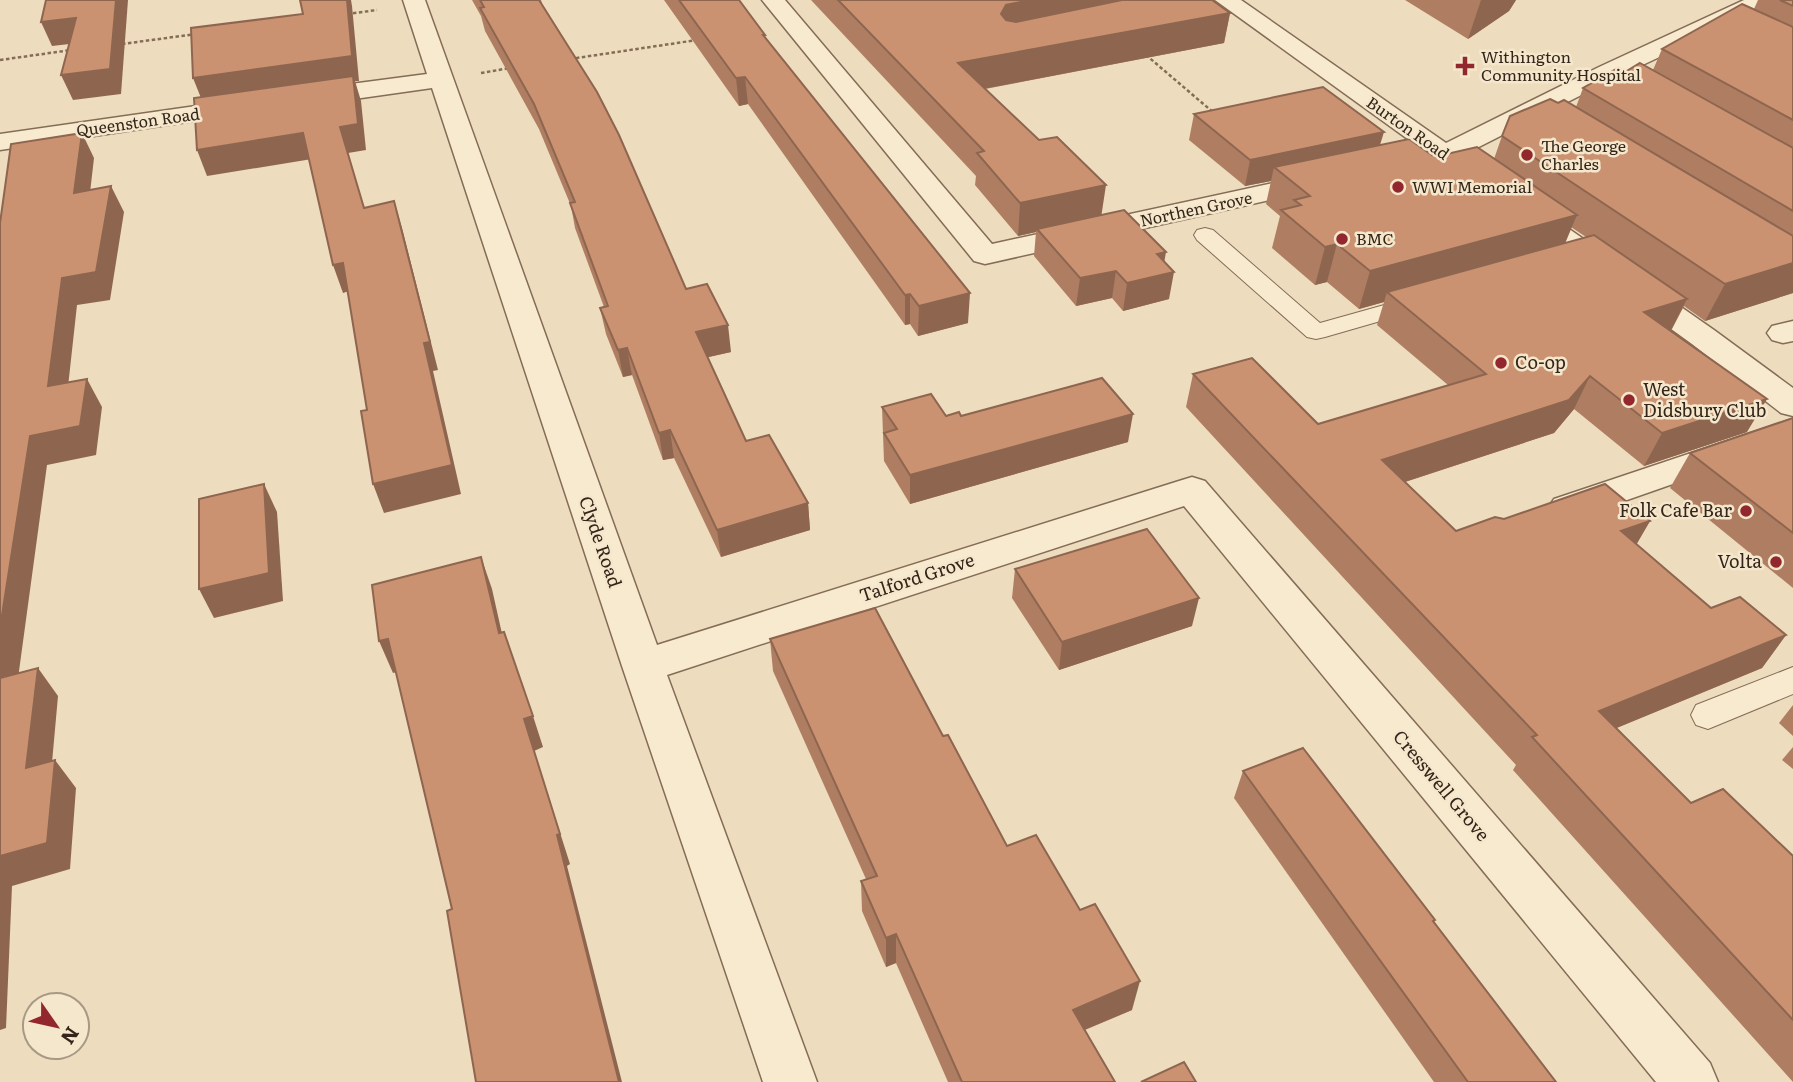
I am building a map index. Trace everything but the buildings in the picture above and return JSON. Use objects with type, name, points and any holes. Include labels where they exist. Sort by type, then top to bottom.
[{"type":"street","name":"Northen Grove","points":[[773,0],[985,255],[1338,177]]},
{"type":"street","points":[[1404,163],[1444,154],[1608,72],[1762,0]]},
{"type":"street","name":"Burton Road","points":[[1213,1],[1444,154],[1574,259],[1793,405]]},
{"type":"street","name":"Clyde Road","points":[[415,3],[643,666],[790,1082]]},
{"type":"street","points":[[1718,20],[1750,36]]},
{"type":"street","points":[[1608,72],[1631,85]]},
{"type":"street","name":"Queenston Road","points":[[0,142],[442,79]]},
{"type":"street","points":[[1538,518],[1793,430]]},
{"type":"street","name":"Talford Grove","points":[[643,666],[1192,490]]},
{"type":"street","name":"Cresswell Grove","points":[[1192,490],[1690,1082]]},
{"type":"lane","points":[[1533,111],[1556,125]]},
{"type":"lane","points":[[1205,235],[1316,332],[1445,295]]},
{"type":"lane","points":[[1708,715],[1793,680]]},
{"type":"path","points":[[346,15],[415,3]]},
{"type":"path","points":[[111,45],[208,33]]},
{"type":"path","points":[[564,60],[699,39]]},
{"type":"path","points":[[0,60],[83,49]]},
{"type":"path","points":[[1140,50],[1214,113]]},
{"type":"path","points":[[442,79],[509,68]]},
{"type":"place","name":"Withington Community Hospital","points":[[1465,66]]},
{"type":"place","name":"The George Charles","points":[[1527,155]]},
{"type":"place","name":"WWI Memorial","points":[[1398,187]]},
{"type":"place","name":"BMC","points":[[1342,239]]},
{"type":"place","name":"Co-op","points":[[1501,363]]},
{"type":"place","name":"West Didsbury Club","points":[[1629,400]]},
{"type":"place","name":"Folk Cafe Bar","points":[[1746,511]]},
{"type":"place","name":"Volta","points":[[1776,562]]}]
